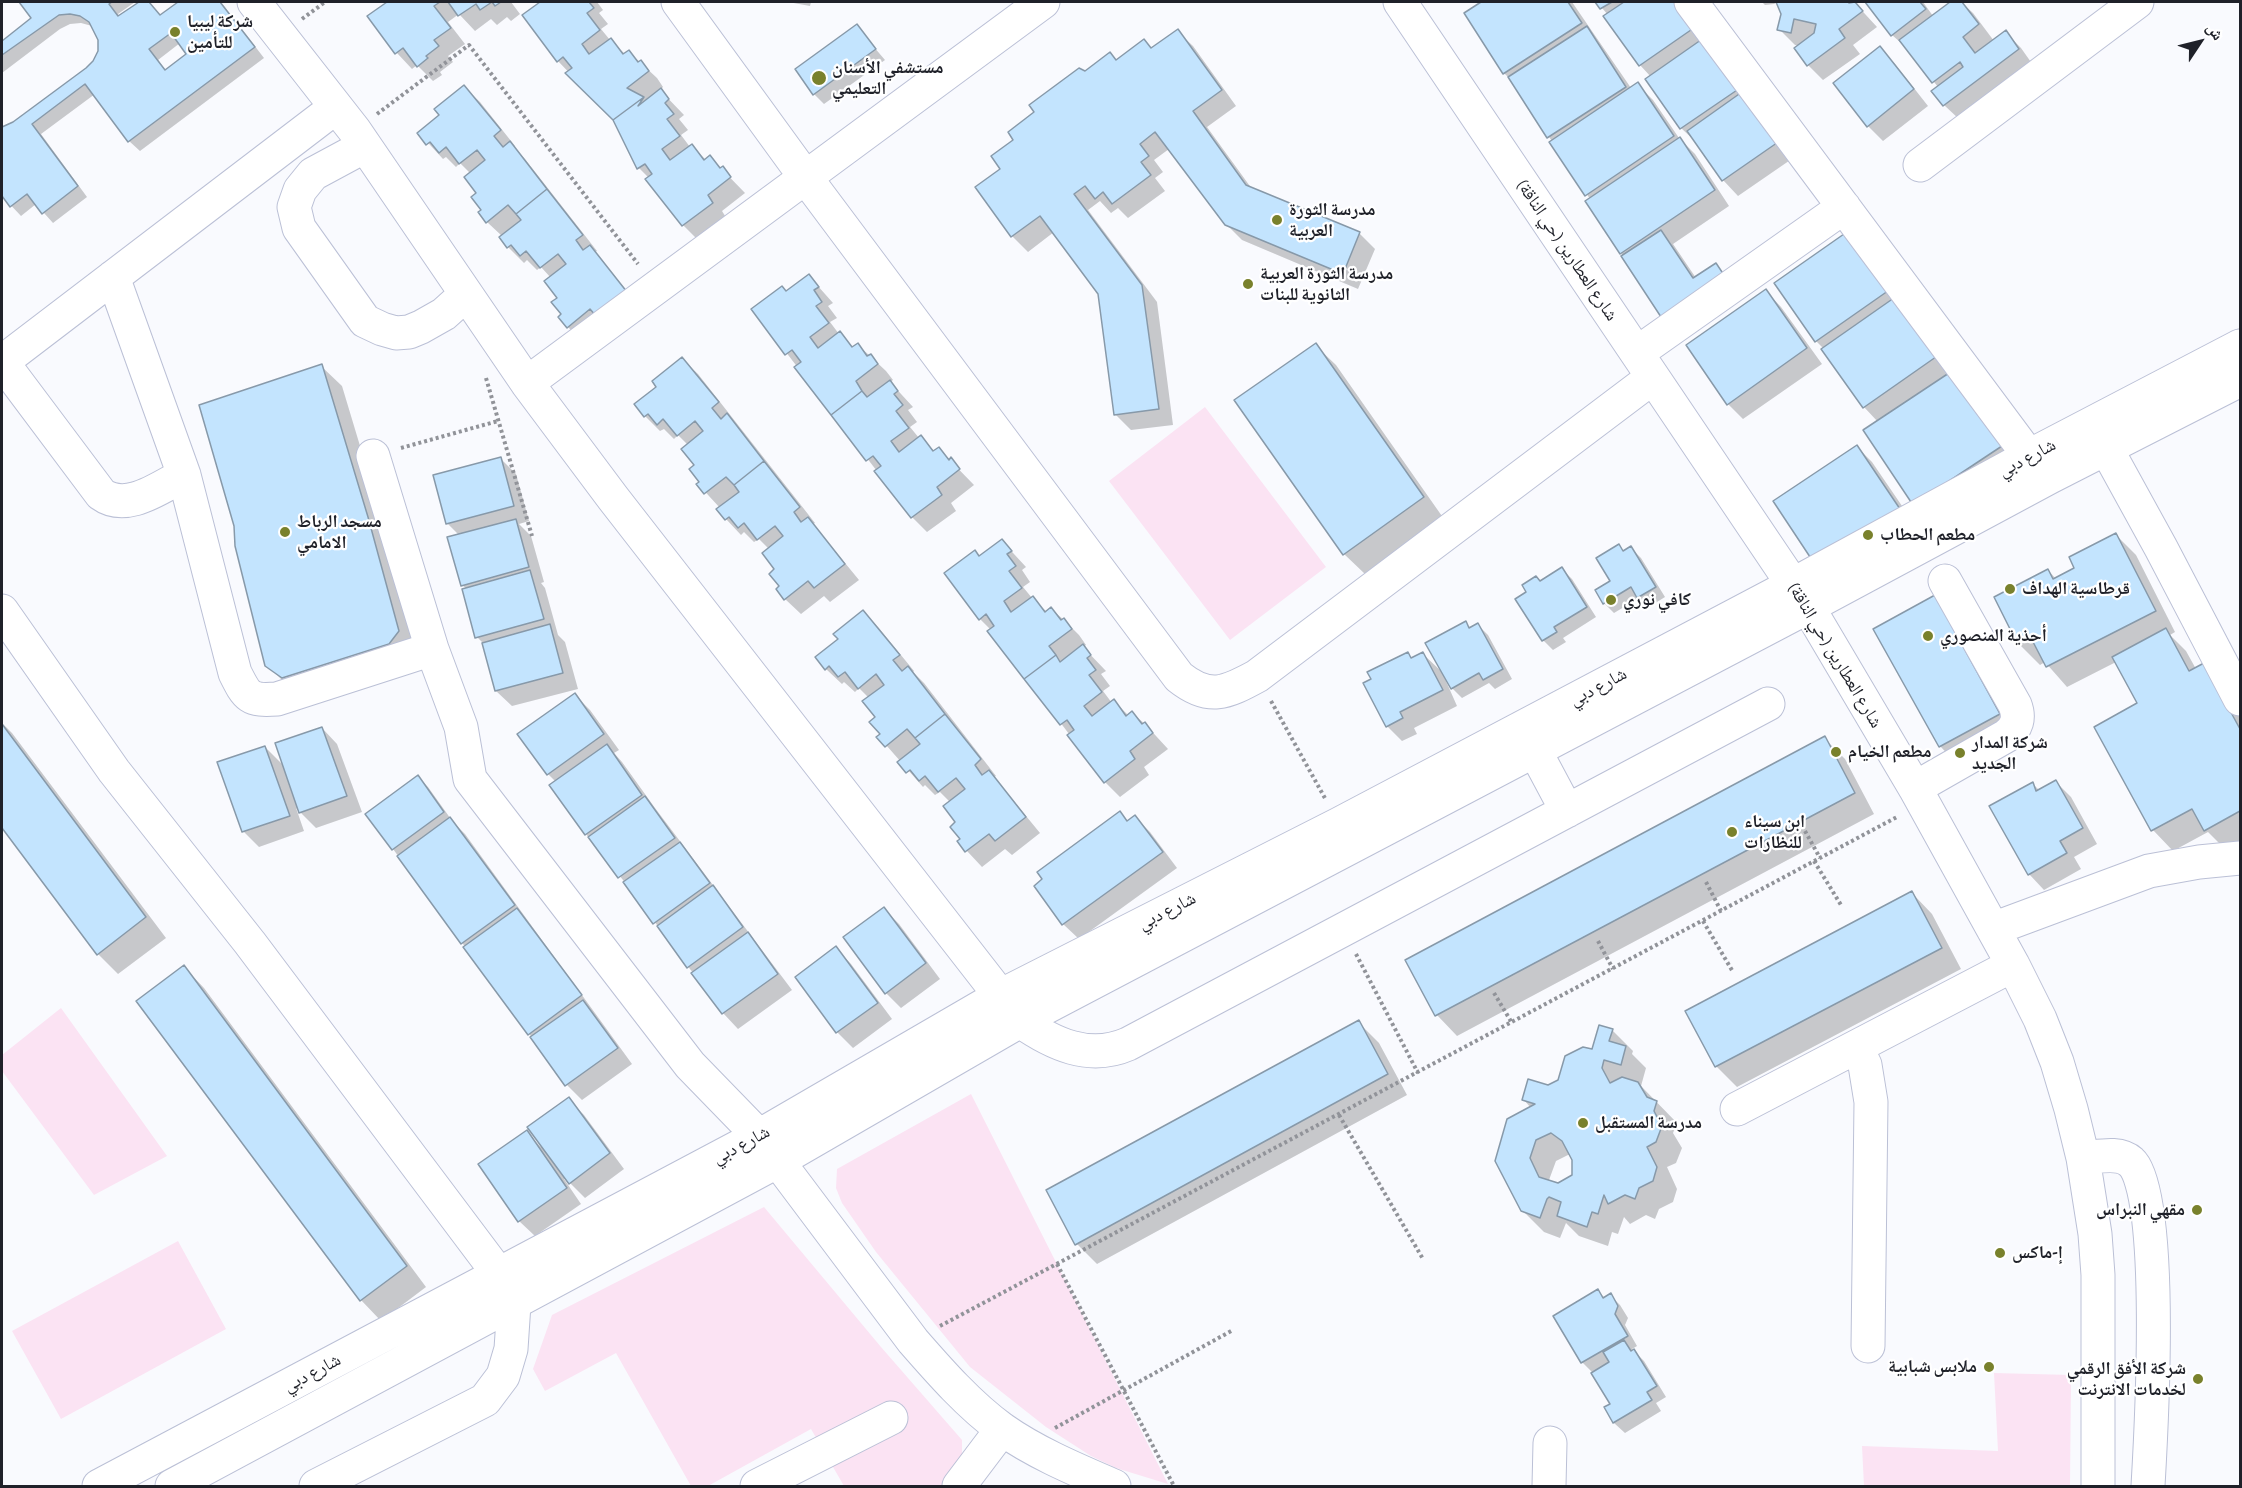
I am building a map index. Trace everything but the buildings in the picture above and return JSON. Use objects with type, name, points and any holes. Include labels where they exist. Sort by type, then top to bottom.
[{"type":"street","points":[[254,2],[352,128],[527,383],[613,498],[1020,1021],[1051,1040],[1069,1047],[1101,1052],[1115,1049],[1768,704]]},
{"type":"street","points":[[678,2],[806,178],[1179,677],[1193,688],[1210,692],[1228,691],[1257,676],[1844,207]]},
{"type":"street","name":"شارع العطارين (حي الناقة)","points":[[1400,2],[1801,595],[1919,796],[2013,965],[2040,1019],[2057,1062],[2083,1158],[2095,1234],[2098,1275],[2098,1486]]},
{"type":"street","points":[[1691,2],[2029,456]]},
{"type":"street","points":[[1920,165],[2137,2]]},
{"type":"street","points":[[527,383],[806,178],[1023,8]]},
{"type":"street","points":[[184,475],[135,499],[126,501],[109,499],[101,494],[2,362],[309,128],[352,128]]},
{"type":"street","points":[[309,128],[333,163]]},
{"type":"street","points":[[352,128],[333,163],[314,174],[300,190],[294,207],[299,228],[365,321],[382,329],[396,333],[409,332],[444,314],[465,295]]},
{"type":"street","points":[[113,278],[184,475],[235,673],[245,694],[258,700],[277,699],[432,649]]},
{"type":"street","name":"شارع دبي","points":[[99,1486],[498,1273],[768,1149],[1020,1021],[1535,751],[1801,595],[2029,456],[2241,346]]},
{"type":"street","name":"شارع دبي","points":[[172,1486],[514,1304],[768,1149],[1000,996],[1339,824],[2241,380]]},
{"type":"street","points":[[2106,448],[2241,699]]},
{"type":"street","points":[[373,456],[432,649],[461,728],[470,779],[690,1065],[768,1149],[913,1341],[941,1372],[1014,1436],[1079,1471],[1114,1486]]},
{"type":"street","points":[[1919,796],[2006,736],[2018,719],[2015,705],[1945,581]]},
{"type":"street","points":[[4,620],[114,771],[250,943],[498,1273],[514,1304],[510,1349],[503,1376],[485,1400],[337,1482]]},
{"type":"street","points":[[1535,751],[1567,811]]},
{"type":"street","points":[[1993,929],[2149,871],[2199,862],[2241,858]]},
{"type":"street","points":[[1737,1109],[2013,965]]},
{"type":"street","points":[[1856,1047],[1865,1065],[1871,1102],[1868,1346]]},
{"type":"street","points":[[2083,1158],[2115,1155],[2123,1157],[2137,1168],[2141,1178],[2149,1235],[2154,1315],[2154,1370],[2148,1486]]},
{"type":"street","points":[[757,1486],[891,1419]]},
{"type":"street","points":[[959,1486],[1014,1436]]},
{"type":"street","points":[[1549,1486],[1550,1443]]},
{"type":"path","points":[[352,128],[469,45],[657,288]]},
{"type":"path","points":[[485,376],[532,536]]},
{"type":"path","points":[[373,456],[498,421]]},
{"type":"path","points":[[1257,676],[1339,824]]},
{"type":"path","points":[[913,1341],[1820,858],[1919,796]]},
{"type":"path","points":[[1805,831],[1820,858]]},
{"type":"path","points":[[1814,861],[1841,905]]},
{"type":"path","points":[[1706,882],[1721,911]]},
{"type":"path","points":[[1703,921],[1733,972]]},
{"type":"path","points":[[1343,929],[1418,1073]]},
{"type":"path","points":[[1598,941],[1613,969]]},
{"type":"path","points":[[1494,993],[1512,1023]]},
{"type":"path","points":[[1339,1115],[1423,1259]]},
{"type":"path","points":[[1057,1264],[1174,1486]]},
{"type":"path","points":[[1014,1436],[1123,1390],[1233,1330]]},
{"type":"shaded area","points":[[1205,407],[1326,567],[1230,640],[1109,481]]},
{"type":"shaded area","points":[[61,1008],[167,1156],[94,1195],[2,1071],[2,1055]]},
{"type":"shaded area","points":[[971,1094],[1168,1484],[1116,1468],[1091,1456],[1046,1427],[970,1367],[876,1252],[842,1203],[836,1188],[837,1169]]},
{"type":"shaded area","points":[[764,1207],[962,1440],[962,1459],[941,1486],[844,1486],[811,1429],[708,1486],[691,1486],[616,1353],[545,1391],[533,1369],[552,1315]]},
{"type":"shaded area","points":[[178,1241],[226,1329],[61,1419],[12,1331]]},
{"type":"shaded area","points":[[1994,1373],[2071,1375],[2070,1486],[1864,1486],[1862,1446],[1998,1451]]},
{"type":"place","name":"شركة ليبيا للتأمين","points":[[175,32]]},
{"type":"place","name":"مستشفي الأسنان التعليمي","points":[[819,78]]},
{"type":"place","name":"مدرسة الثورة العربية","points":[[1277,220]]},
{"type":"place","name":"مدرسة الثورة العربية الثانوية للبنات","points":[[1248,284]]},
{"type":"place","name":"مسجد الرباط الامامي","points":[[285,532]]},
{"type":"place","name":"مطعم الحطاب","points":[[1868,535]]},
{"type":"place","name":"قرطاسية الهداف","points":[[2010,589]]},
{"type":"place","name":"كافي نوري","points":[[1611,600]]},
{"type":"place","name":"أحذية المنصوري","points":[[1928,636]]},
{"type":"place","name":"مطعم الخيام","points":[[1836,752]]},
{"type":"place","name":"شركة المدار الجديد","points":[[1960,753]]},
{"type":"place","name":"ابن سيناء للنظارات","points":[[1732,832]]},
{"type":"place","name":"مدرسة المستقبل","points":[[1583,1123]]},
{"type":"place","name":"مقهي النبراس","points":[[2197,1210]]},
{"type":"place","name":"إ-ماكس","points":[[2000,1253]]},
{"type":"place","name":"ملابس شبابية","points":[[1989,1367]]},
{"type":"place","name":"شركة الأفق الرقمي لخدمات الانترنت","points":[[2198,1379]]}]
